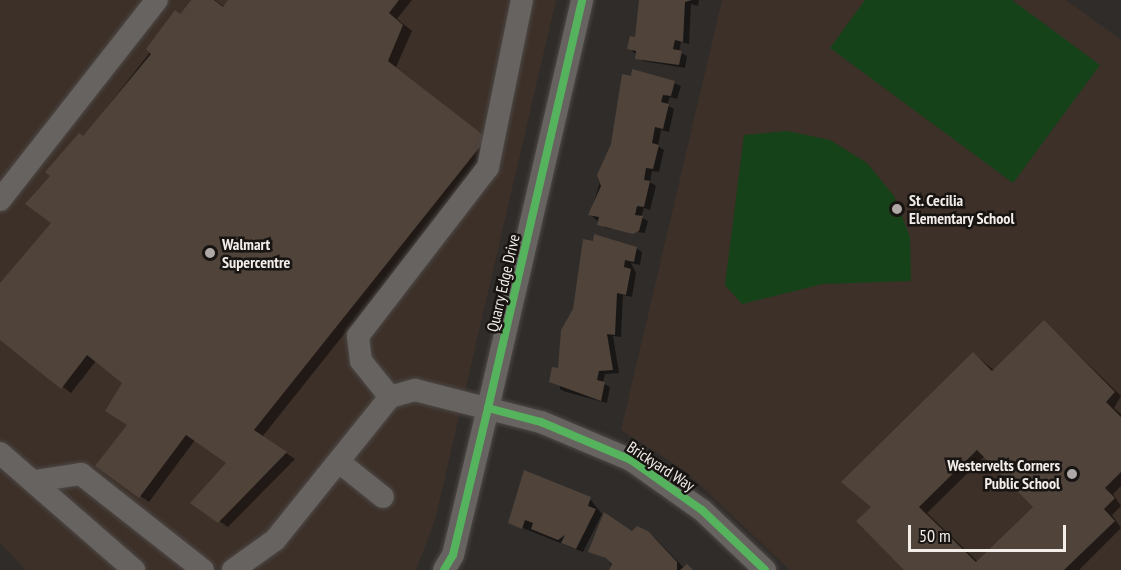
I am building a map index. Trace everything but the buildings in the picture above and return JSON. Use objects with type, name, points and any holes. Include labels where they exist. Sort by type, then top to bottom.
[{"type":"street","points":[[0,200],[157,0]]},
{"type":"street","points":[[233,570],[275,540],[390,397],[361,361],[358,336],[488,167],[522,0]]},
{"type":"street","name":"Quarry Edge Drive","points":[[444,570],[453,555],[582,0]]},
{"type":"street","name":"Brickyard Way","points":[[390,397],[415,390],[488,408],[561,429],[631,460],[702,510],[765,570]]},
{"type":"street","points":[[0,453],[35,481],[134,570]]},
{"type":"street","points":[[339,462],[382,497]]},
{"type":"street","points":[[35,481],[81,474],[202,570]]},
{"type":"shaded area","points":[[0,0],[556,0],[435,520],[416,570],[26,570],[0,543]]},
{"type":"shaded area","name":"St. Cecilia Elementary School","points":[[722,0],[1066,0],[1121,40],[1121,570],[790,570],[684,470],[621,430]]},
{"type":"green space","points":[[865,0],[1012,0],[1100,65],[1013,183],[830,48]]},
{"type":"green space","points":[[787,131],[830,140],[867,163],[894,196],[910,237],[911,281],[823,284],[742,304],[725,285],[744,135]]},
{"type":"cycle path","points":[[444,570],[453,555],[582,0]]},
{"type":"cycle path","points":[[488,408],[541,422],[631,460],[702,510],[765,570]]},
{"type":"place","name":"St. Cecilia Elementary School","points":[[897,209]]},
{"type":"place","name":"Walmart Supercentre","points":[[210,253]]},
{"type":"place","name":"Westervelts Corners Public School","points":[[1072,474]]}]
